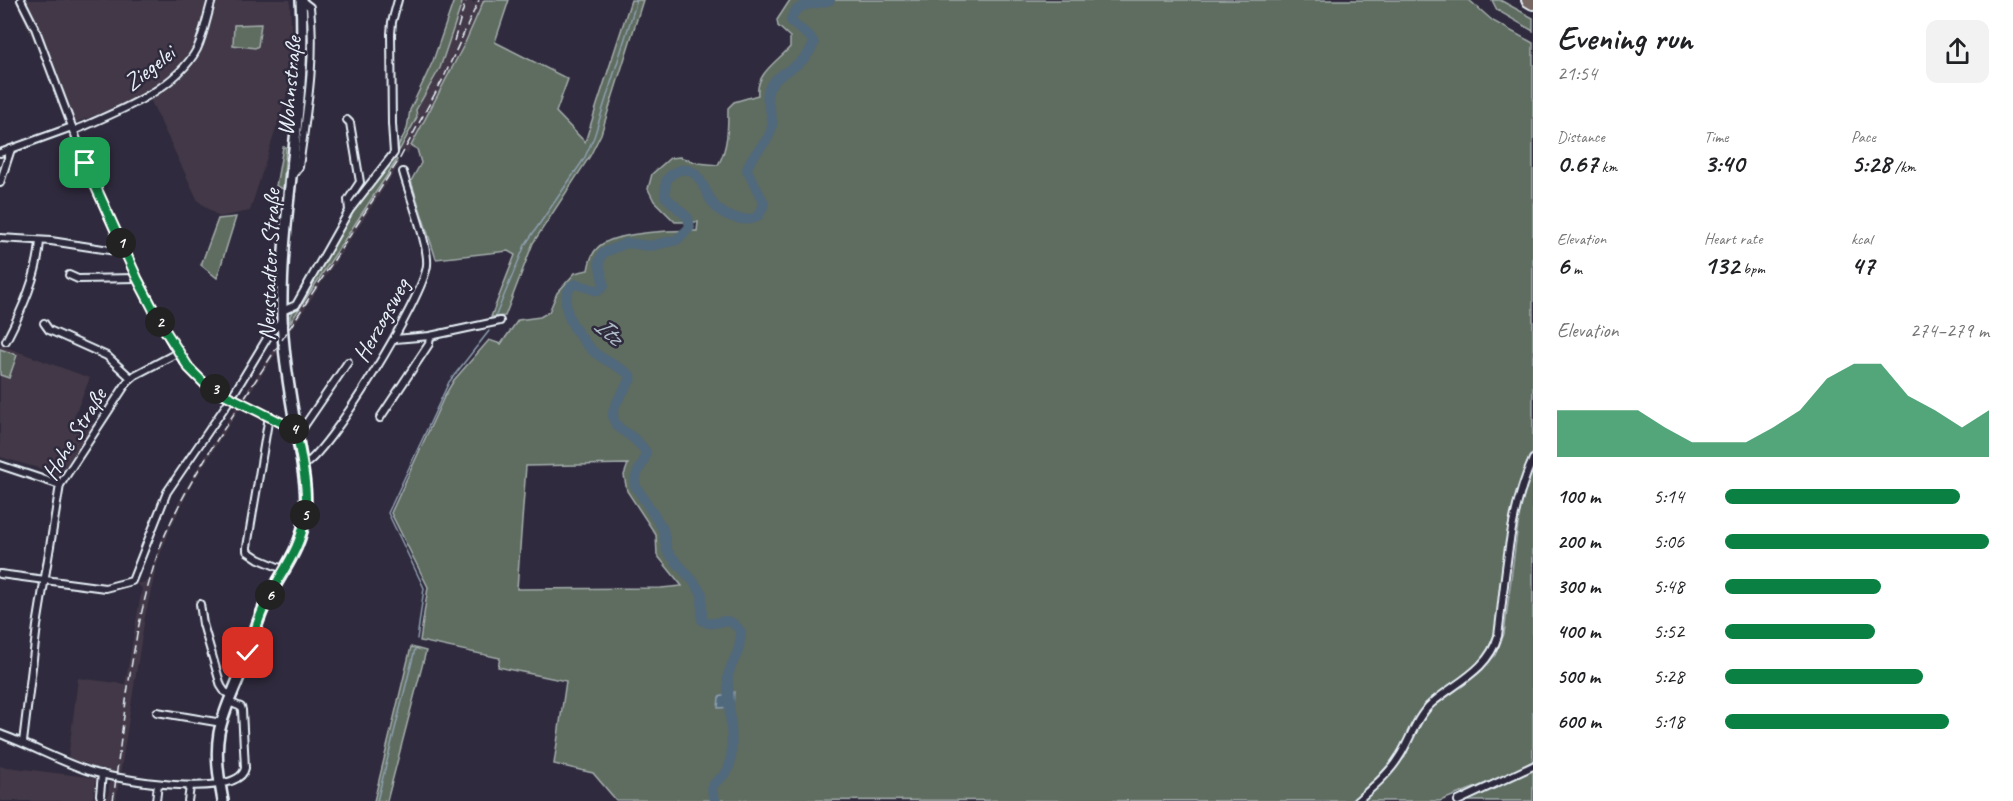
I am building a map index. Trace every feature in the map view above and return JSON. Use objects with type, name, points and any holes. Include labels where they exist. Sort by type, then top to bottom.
[{"type":"highway","points":[[1528,0],[1533,3]]},
{"type":"street","points":[[21,0],[38,37],[89,172],[123,249],[177,353],[198,379],[297,433],[348,362]]},
{"type":"street","name":"Ziegelei","points":[[0,153],[73,129],[137,102],[159,89],[182,68],[197,48],[212,0]]},
{"type":"street","name":"Neustadter Straße","points":[[223,801],[218,744],[222,723],[261,615],[300,538],[305,515],[302,466],[282,315],[285,248],[302,64],[301,0]]},
{"type":"street","points":[[0,574],[105,588],[132,581],[167,492],[231,398],[282,315],[298,303],[349,211],[394,153],[391,34],[393,15],[398,0]]},
{"type":"street","points":[[348,120],[360,182],[348,200],[349,211]]},
{"type":"street","points":[[0,183],[11,149]]},
{"type":"street","name":"Herzogsweg","points":[[302,466],[309,463],[319,451],[395,339],[424,280],[427,255],[403,172]]},
{"type":"street","points":[[0,238],[116,251],[123,249]]},
{"type":"street","points":[[6,341],[27,295],[40,241]]},
{"type":"street","points":[[69,275],[78,279],[137,278]]},
{"type":"street","points":[[395,339],[430,336],[500,321]]},
{"type":"street","points":[[44,323],[49,330],[107,356],[131,378]]},
{"type":"street","points":[[380,418],[429,344],[430,336]]},
{"type":"street","name":"Hohe Straße","points":[[23,742],[44,581],[60,484],[131,378],[177,353]]},
{"type":"street","points":[[268,417],[247,551],[285,570]]},
{"type":"street","points":[[1357,801],[1395,764],[1428,707],[1479,668],[1492,654],[1498,636],[1514,512],[1533,459]]},
{"type":"street","points":[[0,465],[60,484]]},
{"type":"street","points":[[0,734],[102,774],[190,787],[220,785],[240,779],[245,768],[246,741],[242,710],[221,686],[203,624],[200,604]]},
{"type":"street","points":[[157,712],[222,723]]},
{"type":"street","points":[[1458,801],[1533,766]]},
{"type":"street","points":[[102,774],[100,795],[102,801]]},
{"type":"street","points":[[156,801],[158,784]]},
{"type":"street","points":[[188,801],[190,787]]},
{"type":"shaded area","points":[[15,0],[290,0],[293,75],[250,211],[219,217],[198,201],[148,95],[72,124]]},
{"type":"shaded area","points":[[463,0],[471,0],[474,3],[476,0],[484,0],[465,43],[407,155],[404,150],[399,151],[417,117],[416,111],[440,68]]},
{"type":"shaded area","points":[[397,160],[399,165],[291,330],[290,323]]},
{"type":"shaded area","points":[[278,343],[279,349],[245,400],[242,398]]},
{"type":"shaded area","points":[[0,345],[90,378],[74,417],[95,424],[58,477],[51,477],[52,472],[0,457]]},
{"type":"shaded area","points":[[237,405],[241,406],[192,484],[158,560],[145,617],[116,801],[107,801],[111,772],[68,759],[78,678],[125,684],[142,588],[136,584],[148,581],[160,543],[185,489]]},
{"type":"shaded area","points":[[0,766],[96,778],[93,801],[0,801]]},
{"type":"green space","points":[[454,0],[463,0],[440,68],[416,110],[417,117],[399,151],[398,146],[407,129],[410,110],[433,61]]},
{"type":"green space","points":[[484,0],[509,0],[495,42],[568,79],[556,112],[585,142],[631,0],[643,0],[601,134],[590,156],[533,243],[505,316],[491,317],[515,255],[508,251],[436,259],[411,181],[421,163],[417,149],[411,146],[465,43]]},
{"type":"green space","points":[[790,0],[1469,0],[1493,21],[1533,43],[1533,452],[1515,499],[1498,632],[1490,652],[1477,667],[1429,703],[1412,726],[1400,754],[1354,801],[616,800],[593,773],[554,764],[566,681],[498,667],[500,658],[420,641],[428,587],[391,513],[445,395],[454,380],[489,340],[501,344],[518,320],[540,317],[549,312],[557,293],[575,273],[588,270],[593,255],[600,245],[635,234],[697,231],[698,222],[675,222],[654,201],[648,189],[652,174],[670,158],[680,157],[698,163],[718,165],[726,145],[728,108],[734,102],[758,95],[760,81],[768,68],[790,47],[790,37],[778,26],[777,20]],"holes":[[[628,464],[624,475],[627,491],[656,535],[657,555],[682,586],[517,589],[526,466]]]},
{"type":"green space","points":[[1492,0],[1500,0],[1533,18],[1533,31],[1497,10]]},
{"type":"green space","points":[[261,24],[258,46],[255,48],[233,45],[234,25]]},
{"type":"green space","points":[[283,147],[286,147],[283,189],[276,186]]},
{"type":"green space","points":[[394,156],[397,160],[290,323],[290,315],[300,304],[350,213]]},
{"type":"green space","points":[[236,217],[217,278],[201,265],[218,219]]},
{"type":"green space","points":[[0,349],[17,355],[9,378],[0,375]]},
{"type":"green space","points":[[1533,468],[1533,761],[1505,776],[1440,801],[1363,801],[1405,757],[1417,729],[1433,707],[1481,671],[1495,655],[1504,634],[1521,501]]},
{"type":"green space","points":[[411,647],[426,651],[387,801],[374,801]]},
{"type":"green space","points":[[1533,769],[1533,801],[1460,801],[1507,782]]},
{"type":"water","points":[[734,692],[733,707],[718,708],[719,697]]},
{"type":"waterway","points":[[496,315],[525,245],[584,159],[594,137],[637,0]]},
{"type":"waterway","name":"Itz","points":[[716,801],[712,789],[727,772],[731,758],[728,677],[738,651],[741,632],[730,622],[707,623],[702,620],[702,594],[667,551],[663,529],[635,485],[636,476],[646,452],[614,420],[614,407],[631,379],[630,375],[594,352],[582,338],[567,312],[567,294],[571,286],[577,284],[598,291],[604,286],[599,262],[603,253],[627,243],[650,246],[677,240],[690,227],[688,218],[665,196],[666,181],[680,170],[693,172],[712,202],[727,215],[750,219],[759,214],[764,203],[747,170],[752,158],[768,138],[772,126],[768,100],[769,90],[776,79],[804,58],[814,43],[791,21],[796,10],[801,7],[830,0]]},
{"type":"waterway","points":[[417,639],[424,588],[388,513],[449,382],[489,331]]},
{"type":"waterway","points":[[377,801],[415,649]]},
{"type":"railway","points":[[454,41],[466,0]]},
{"type":"railway","points":[[113,801],[135,643],[150,580],[170,524],[211,449],[399,160],[444,77],[479,0]]},
{"type":"route","points":[[85,163],[137,278],[177,353],[198,379],[206,385],[296,430],[304,481],[306,505],[304,524],[294,555],[267,601],[248,653]]}]
